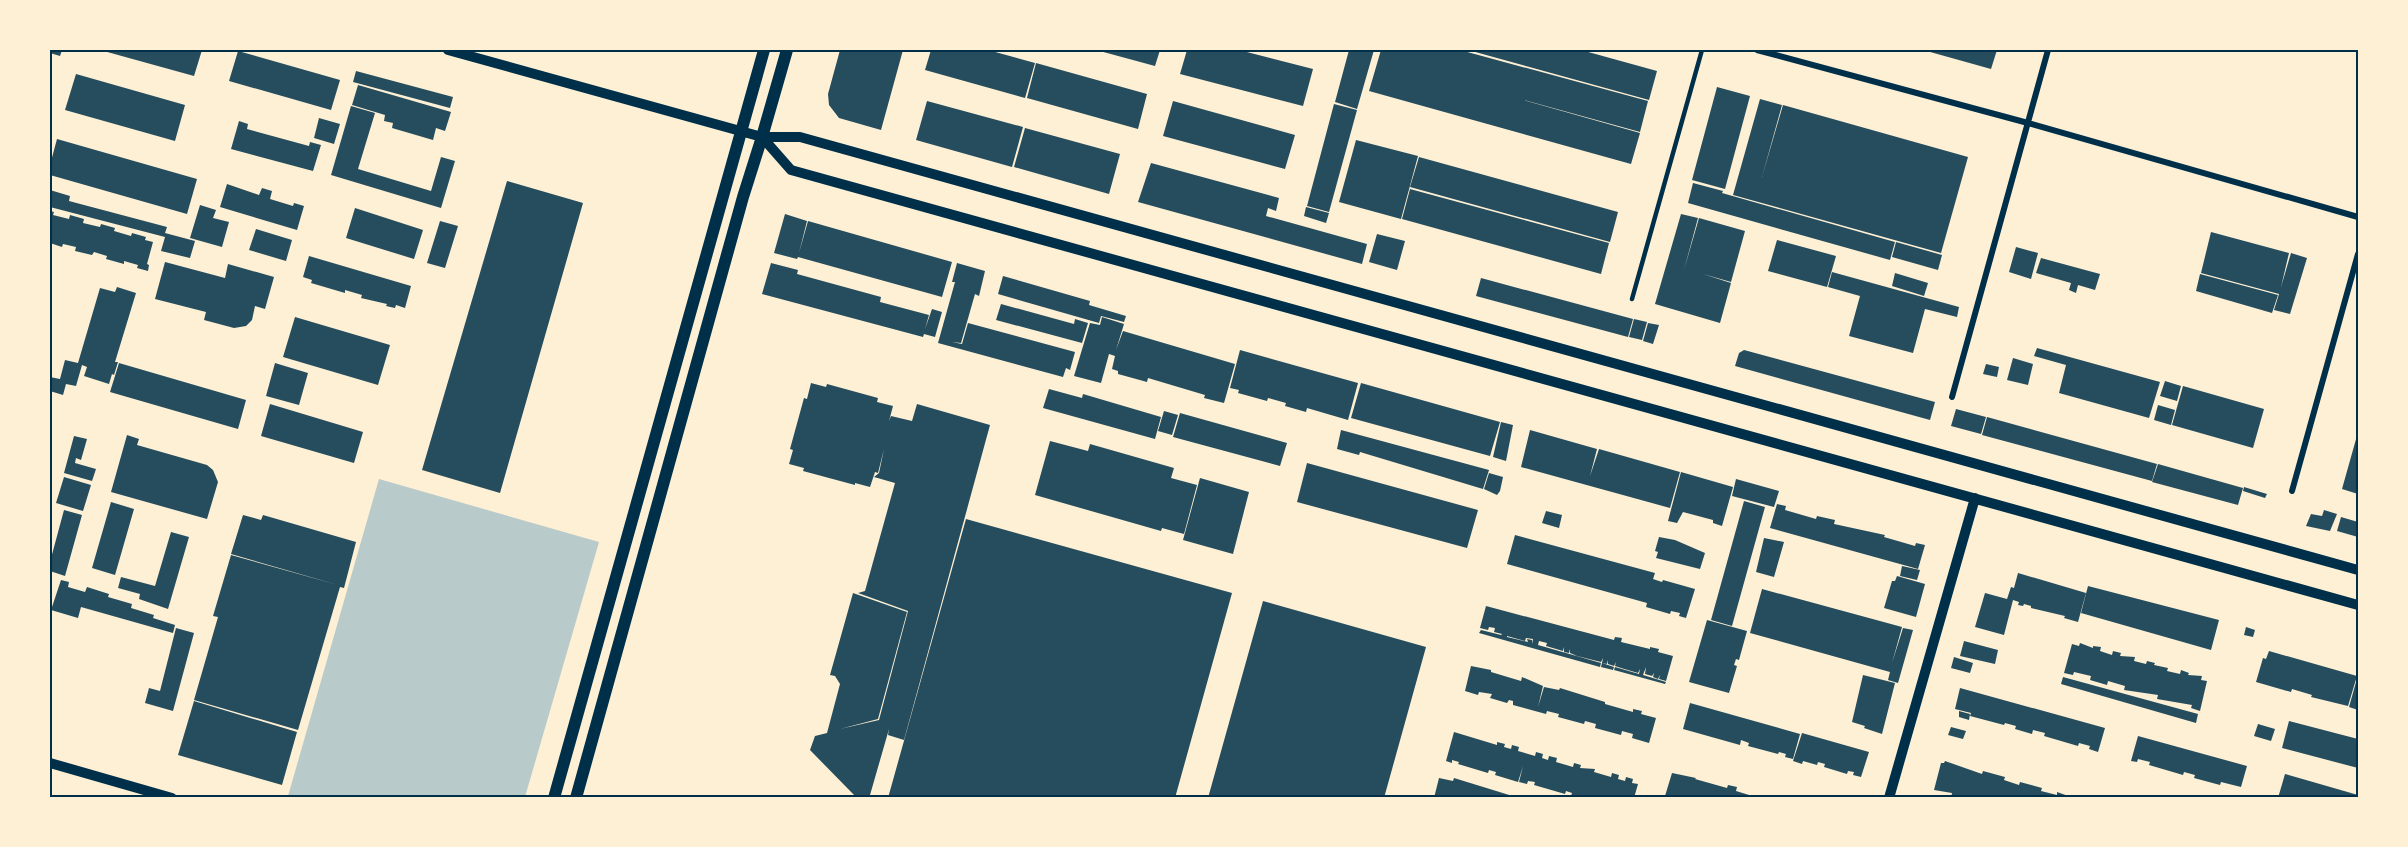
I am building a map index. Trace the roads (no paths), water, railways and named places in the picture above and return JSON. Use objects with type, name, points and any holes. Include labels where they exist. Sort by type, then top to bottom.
[{"type":"main road","points":[[554,798],[764,50]]},
{"type":"main road","points":[[576,798],[786,50]]},
{"type":"street","points":[[448,50],[762,137],[800,137],[2358,570]]},
{"type":"street","points":[[1757,50],[2028,123],[2358,217]]},
{"type":"street","points":[[1952,397],[2048,50]]},
{"type":"street","points":[[762,137],[791,170],[2358,605]]},
{"type":"street","points":[[2292,491],[2358,254]]},
{"type":"street","points":[[1889,798],[1975,498]]},
{"type":"street","points":[[50,764],[172,798]]},
{"type":"lane","points":[[1632,299],[1702,50]]}]
